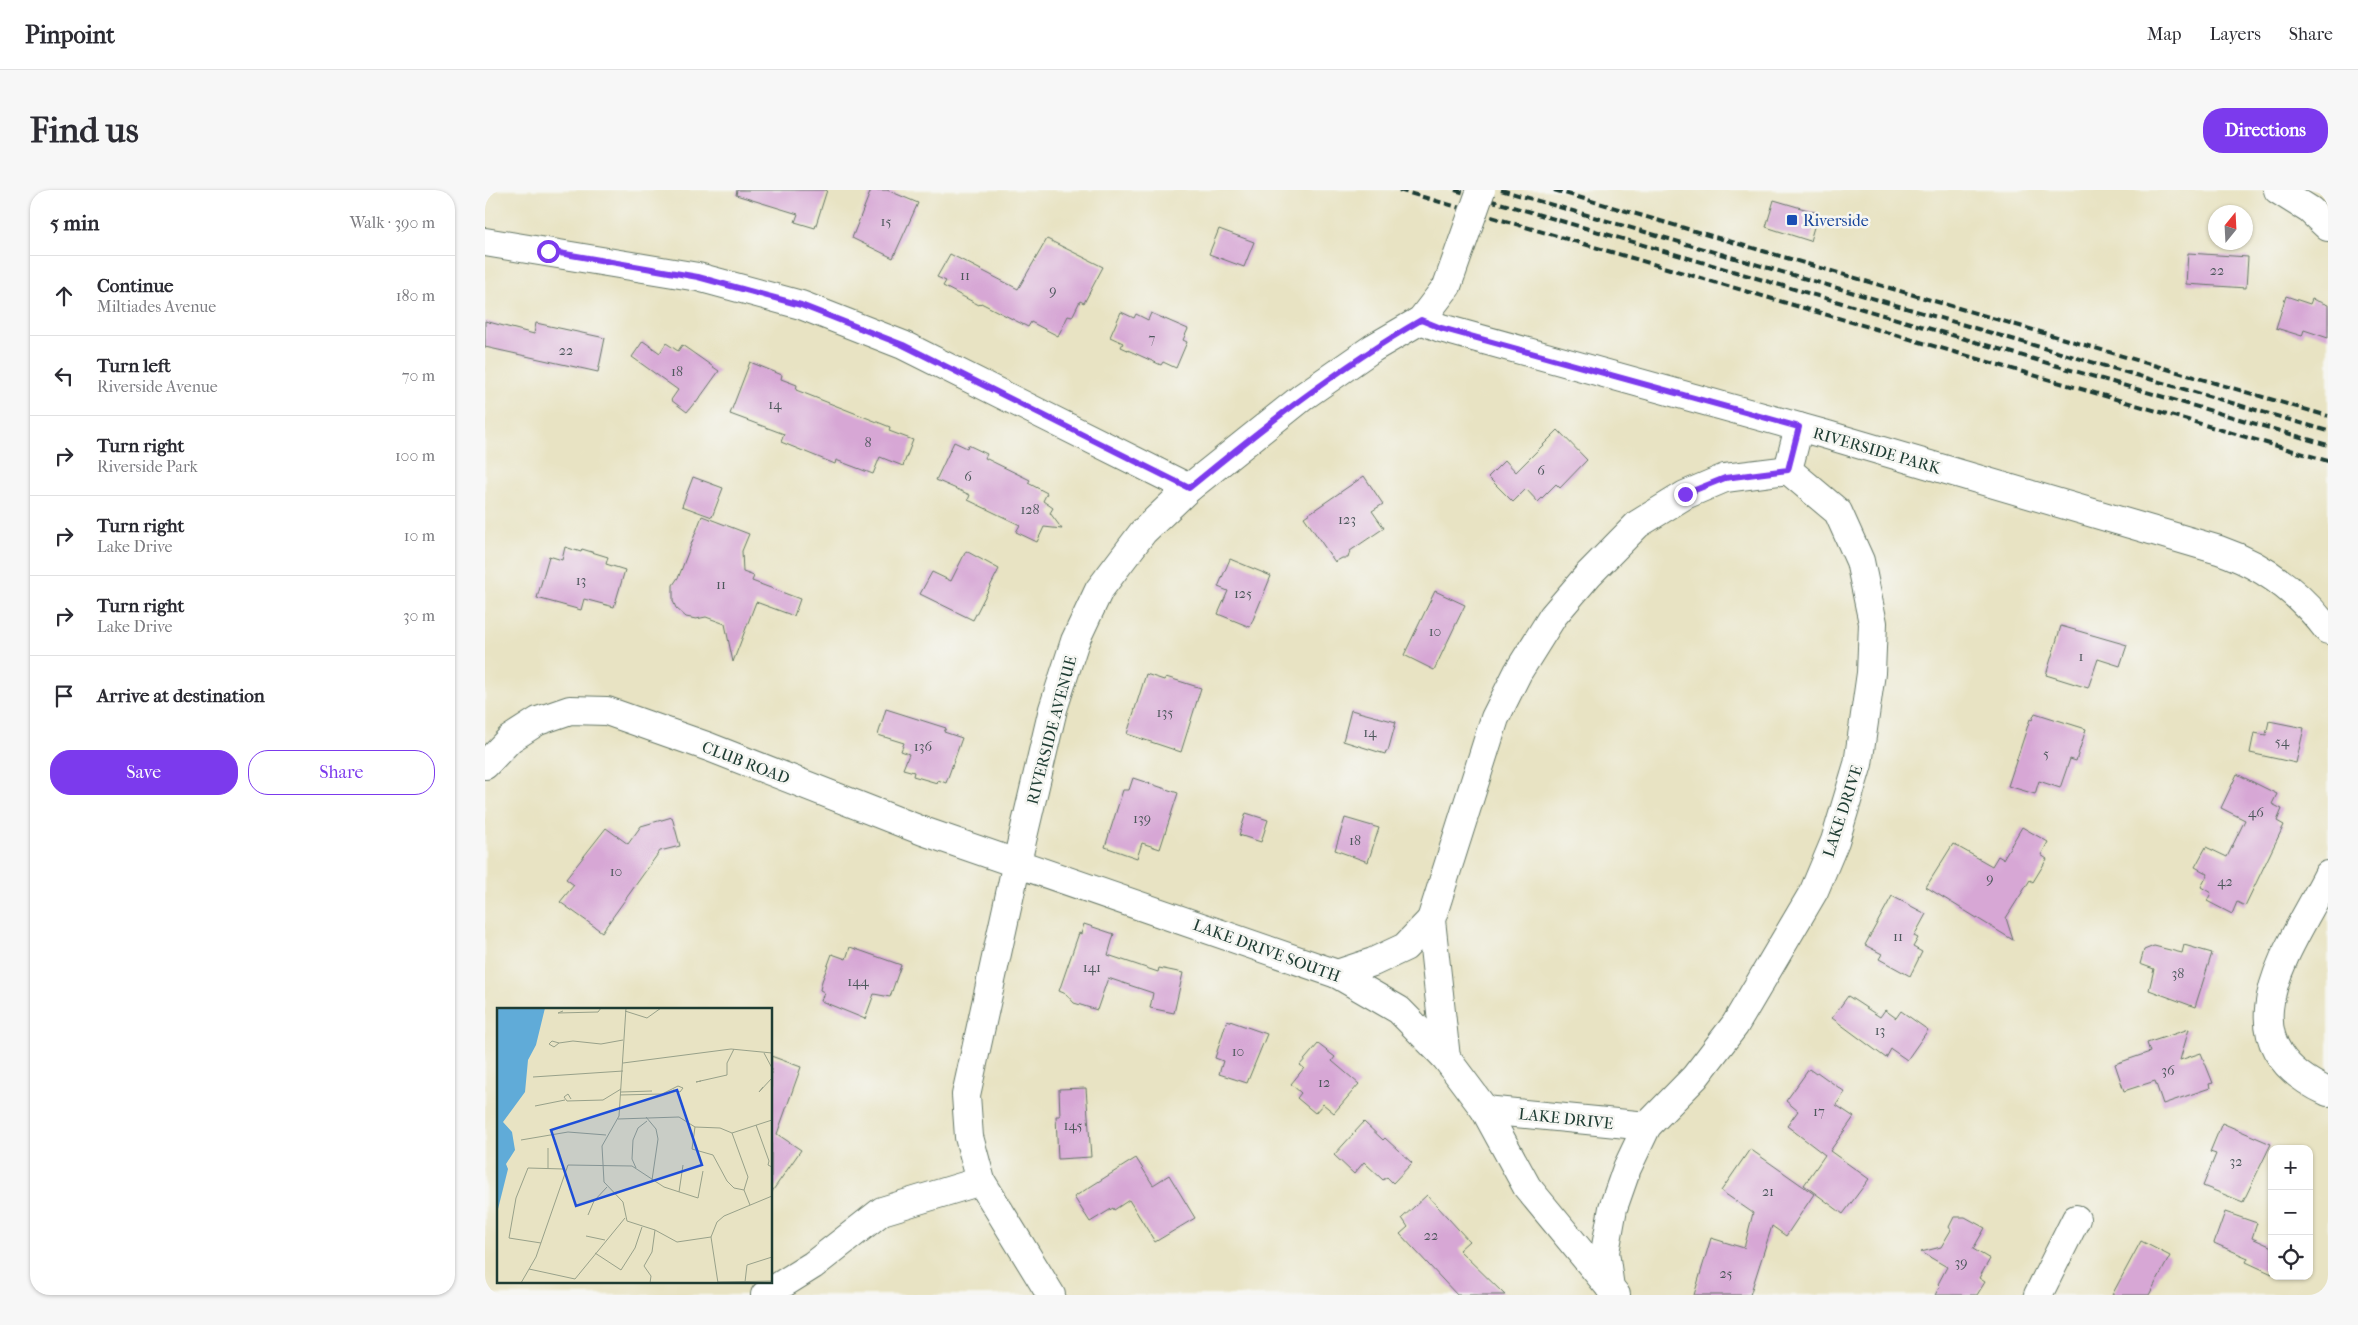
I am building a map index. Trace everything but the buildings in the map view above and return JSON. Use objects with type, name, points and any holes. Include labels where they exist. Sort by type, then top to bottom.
[{"type":"street","name":"RIVERSIDE AVENUE","points":[[1051,1295],[981,1182],[969,1137],[966,1095],[1053,709],[1075,641],[1099,590],[1126,552],[1143,532],[1189,488],[1304,396],[1373,348],[1421,320],[1447,286],[1481,190]]},
{"type":"street","points":[[2278,190],[2309,210],[2328,226]]},
{"type":"street","points":[[485,242],[698,277],[801,305],[903,345],[1189,488]]},
{"type":"street","name":"RIVERSIDE PARK","points":[[1421,320],[1441,328],[1799,427],[2219,550],[2252,563],[2271,574],[2303,601],[2328,630]]},
{"type":"street","points":[[1447,1058],[1431,920],[1495,718],[1518,672],[1553,616],[1589,574],[1638,524],[1685,494],[1725,478],[1788,470],[1799,427]]},
{"type":"street","name":"LAKE DRIVE","points":[[1613,1292],[1605,1252],[1613,1208],[1627,1168],[1647,1126],[1695,1078],[1735,1025],[1814,890],[1835,841],[1858,764],[1871,673],[1873,622],[1860,561],[1838,512],[1788,470]]},
{"type":"street","name":"CLUB ROAD","points":[[488,758],[522,730],[554,714],[587,709],[607,712],[709,747],[923,831],[1017,862]]},
{"type":"street","name":"LAKE DRIVE SOUTH","points":[[1017,862],[1337,974],[1399,1010],[1447,1058],[1485,1110],[1527,1187],[1613,1292]]},
{"type":"street","points":[[2328,875],[2275,979],[2267,1010],[2268,1025],[2273,1041],[2283,1058],[2297,1074],[2312,1085],[2328,1092]]},
{"type":"street","points":[[1337,974],[1373,962],[1405,947],[1431,920]]},
{"type":"street","name":"LAKE DRIVE","points":[[1485,1110],[1647,1126]]},
{"type":"street","points":[[765,1295],[813,1265],[882,1211],[981,1182]]},
{"type":"street","points":[[2038,1295],[2076,1219]]},
{"type":"railway","points":[[1399,190],[2328,461]]},
{"type":"railway","points":[[1455,190],[2328,445]]},
{"type":"railway","points":[[1501,190],[2328,431]]},
{"type":"railway","points":[[1554,190],[2328,416]]},
{"type":"place","name":"Riverside","points":[[1792,220]]},
{"type":"route","points":[[548,251],[698,277],[801,305],[903,345],[1189,488],[1304,396],[1373,348],[1421,320],[1441,328],[1799,427],[1788,470],[1725,478],[1685,494]]}]
